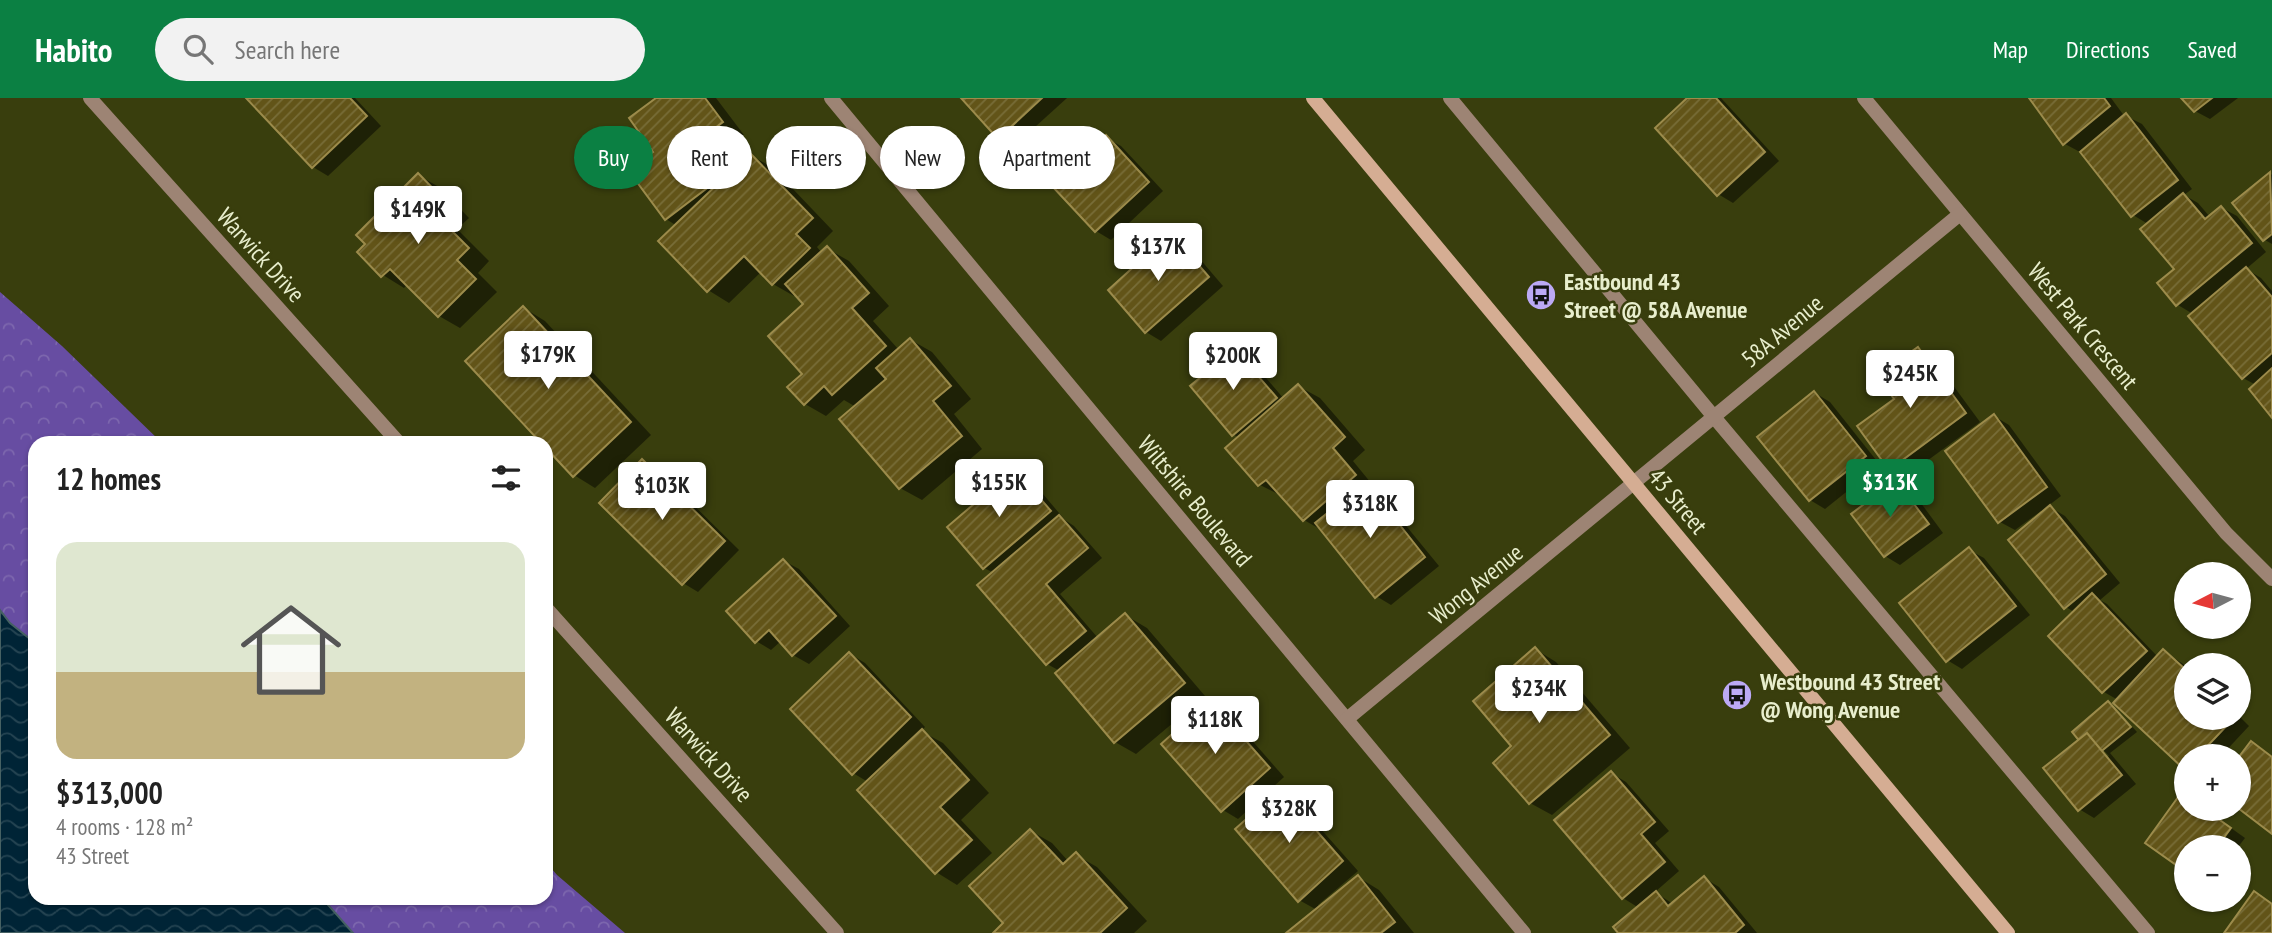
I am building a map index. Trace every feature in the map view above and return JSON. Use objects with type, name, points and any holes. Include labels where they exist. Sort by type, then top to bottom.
[{"type":"street","name":"Warwick Drive","points":[[90,98],[392,436]]},
{"type":"street","name":"Wiltshire Boulevard","points":[[831,98],[1524,933]]},
{"type":"street","name":"43 Street","points":[[1314,98],[2008,933]]},
{"type":"street","points":[[1450,98],[1714,418],[2148,933]]},
{"type":"street","name":"West Park Crescent","points":[[1864,98],[2226,533],[2272,579]]},
{"type":"street","name":"58A Avenue","points":[[1634,484],[1960,214]]},
{"type":"street","name":"Wong Avenue","points":[[1347,719],[1634,484]]},
{"type":"street","name":"Warwick Drive","points":[[553,616],[837,933]]},
{"type":"green space","points":[[0,292],[62,346],[155,436],[28,436],[28,637],[10,623],[0,610]]},
{"type":"green space","points":[[553,870],[625,933],[353,933],[328,905],[553,905]]},
{"type":"water","points":[[0,610],[10,623],[28,637],[28,905],[328,905],[353,933],[0,933]]},
{"type":"building","points":[[246,98],[350,98],[367,116],[312,168]]},
{"type":"building","points":[[656,98],[705,98],[723,122],[718,126],[667,126],[667,189],[706,189],[665,220],[642,189],[653,189],[653,126],[635,126],[629,118]]},
{"type":"building","points":[[961,98],[1042,98],[1012,126],[986,126]]},
{"type":"building","points":[[1687,98],[1716,98],[1765,152],[1717,196],[1655,128]]},
{"type":"building","points":[[2029,98],[2104,98],[2110,106],[2063,145]]},
{"type":"building","points":[[2181,98],[2212,98],[2194,112]]},
{"type":"building","points":[[2126,113],[2178,180],[2131,217],[2080,152]]},
{"type":"building","points":[[1115,145],[1149,182],[1095,232],[1055,189],[1115,189]]},
{"type":"building","points":[[752,155],[766,170],[766,189],[785,189],[813,218],[796,234],[810,248],[772,285],[744,256],[707,292],[658,241],[712,189],[752,189]]},
{"type":"building","points":[[2270,172],[2272,234],[2263,241],[2232,203]]},
{"type":"building","points":[[418,173],[449,205],[437,216],[469,248],[457,260],[476,279],[438,317],[390,269],[381,277],[357,252],[365,244],[356,235]]},
{"type":"building","points":[[2183,193],[2205,219],[2221,206],[2252,243],[2176,306],[2157,283],[2174,269],[2140,229]]},
{"type":"building","points":[[1171,233],[1209,277],[1145,333],[1108,290]]},
{"type":"building","points":[[827,246],[869,293],[852,308],[886,346],[832,395],[824,386],[804,405],[787,387],[802,374],[768,336],[803,304],[785,284]]},
{"type":"building","points":[[2246,267],[2272,297],[2272,353],[2242,379],[2188,316]]},
{"type":"building","points":[[523,306],[631,422],[573,477],[553,456],[553,436],[535,436],[465,361]]},
{"type":"building","points":[[910,338],[951,386],[933,401],[962,436],[899,489],[839,419],[886,379],[876,368]]},
{"type":"building","points":[[1918,347],[1966,413],[1889,470],[1857,426],[1894,399],[1877,376]]},
{"type":"building","points":[[1235,349],[1277,398],[1232,436],[1190,386]]},
{"type":"building","points":[[2272,368],[2272,418],[2249,389]]},
{"type":"building","points":[[1298,384],[1345,437],[1333,448],[1356,475],[1303,521],[1266,480],[1258,486],[1225,448]]},
{"type":"building","points":[[1814,391],[1866,456],[1809,501],[1757,437]]},
{"type":"building","points":[[1994,414],[2047,487],[1998,523],[1945,451]]},
{"type":"building","points":[[642,459],[725,541],[682,585],[599,503]]},
{"type":"building","points":[[1015,469],[1051,511],[983,569],[947,527]]},
{"type":"building","points":[[1896,480],[1929,524],[1884,557],[1851,514]]},
{"type":"building","points":[[1366,482],[1425,557],[1375,598],[1315,523]]},
{"type":"building","points":[[2050,505],[2106,574],[2064,609],[2008,540]]},
{"type":"building","points":[[1059,515],[1088,548],[1046,584],[1086,631],[1046,665],[977,585]]},
{"type":"building","points":[[1969,547],[2016,606],[1946,662],[1899,603]]},
{"type":"building","points":[[783,559],[836,616],[792,656],[769,630],[755,643],[726,611]]},
{"type":"building","points":[[2092,593],[2147,651],[2102,693],[2048,636]]},
{"type":"building","points":[[1125,613],[1185,683],[1114,743],[1055,673]]},
{"type":"building","points":[[1535,647],[1610,735],[1529,804],[1493,763],[1511,746],[1473,701]]},
{"type":"building","points":[[2163,649],[2174,659],[2174,730],[2223,730],[2209,744],[2174,744],[2174,760],[2113,703]]},
{"type":"building","points":[[849,652],[911,717],[852,775],[790,709]]},
{"type":"building","points":[[1210,700],[1270,768],[1221,812],[1161,744]]},
{"type":"building","points":[[2108,701],[2131,727],[2093,758],[2072,732]]},
{"type":"building","points":[[922,729],[969,780],[940,807],[972,840],[935,874],[857,790]]},
{"type":"building","points":[[2087,733],[2122,775],[2078,811],[2043,768]]},
{"type":"building","points":[[2251,741],[2272,757],[2272,834],[2251,818],[2251,744],[2249,744]]},
{"type":"building","points":[[1611,771],[1655,822],[1641,834],[1665,862],[1622,899],[1554,820]]},
{"type":"building","points":[[1280,789],[1343,861],[1298,902],[1235,829]]},
{"type":"building","points":[[2174,803],[2174,821],[2221,821],[2231,828],[2226,835],[2174,835],[2174,864],[2145,843]]},
{"type":"building","points":[[1030,829],[1063,864],[1076,852],[1127,908],[1100,933],[993,933],[1003,923],[969,886]]},
{"type":"building","points":[[1358,875],[1395,922],[1381,933],[1286,933]]},
{"type":"building","points":[[1704,876],[1744,925],[1735,933],[1618,933],[1613,927],[1656,891],[1668,906]]},
{"type":"building","points":[[2254,891],[2272,904],[2272,933],[2224,933],[2239,912],[2251,912],[2251,895]]},
{"type":"place","name":"Eastbound 43 Street @ 58A Avenue","points":[[1541,295]]},
{"type":"place","name":"Westbound 43 Street @ Wong Avenue","points":[[1737,695]]}]
